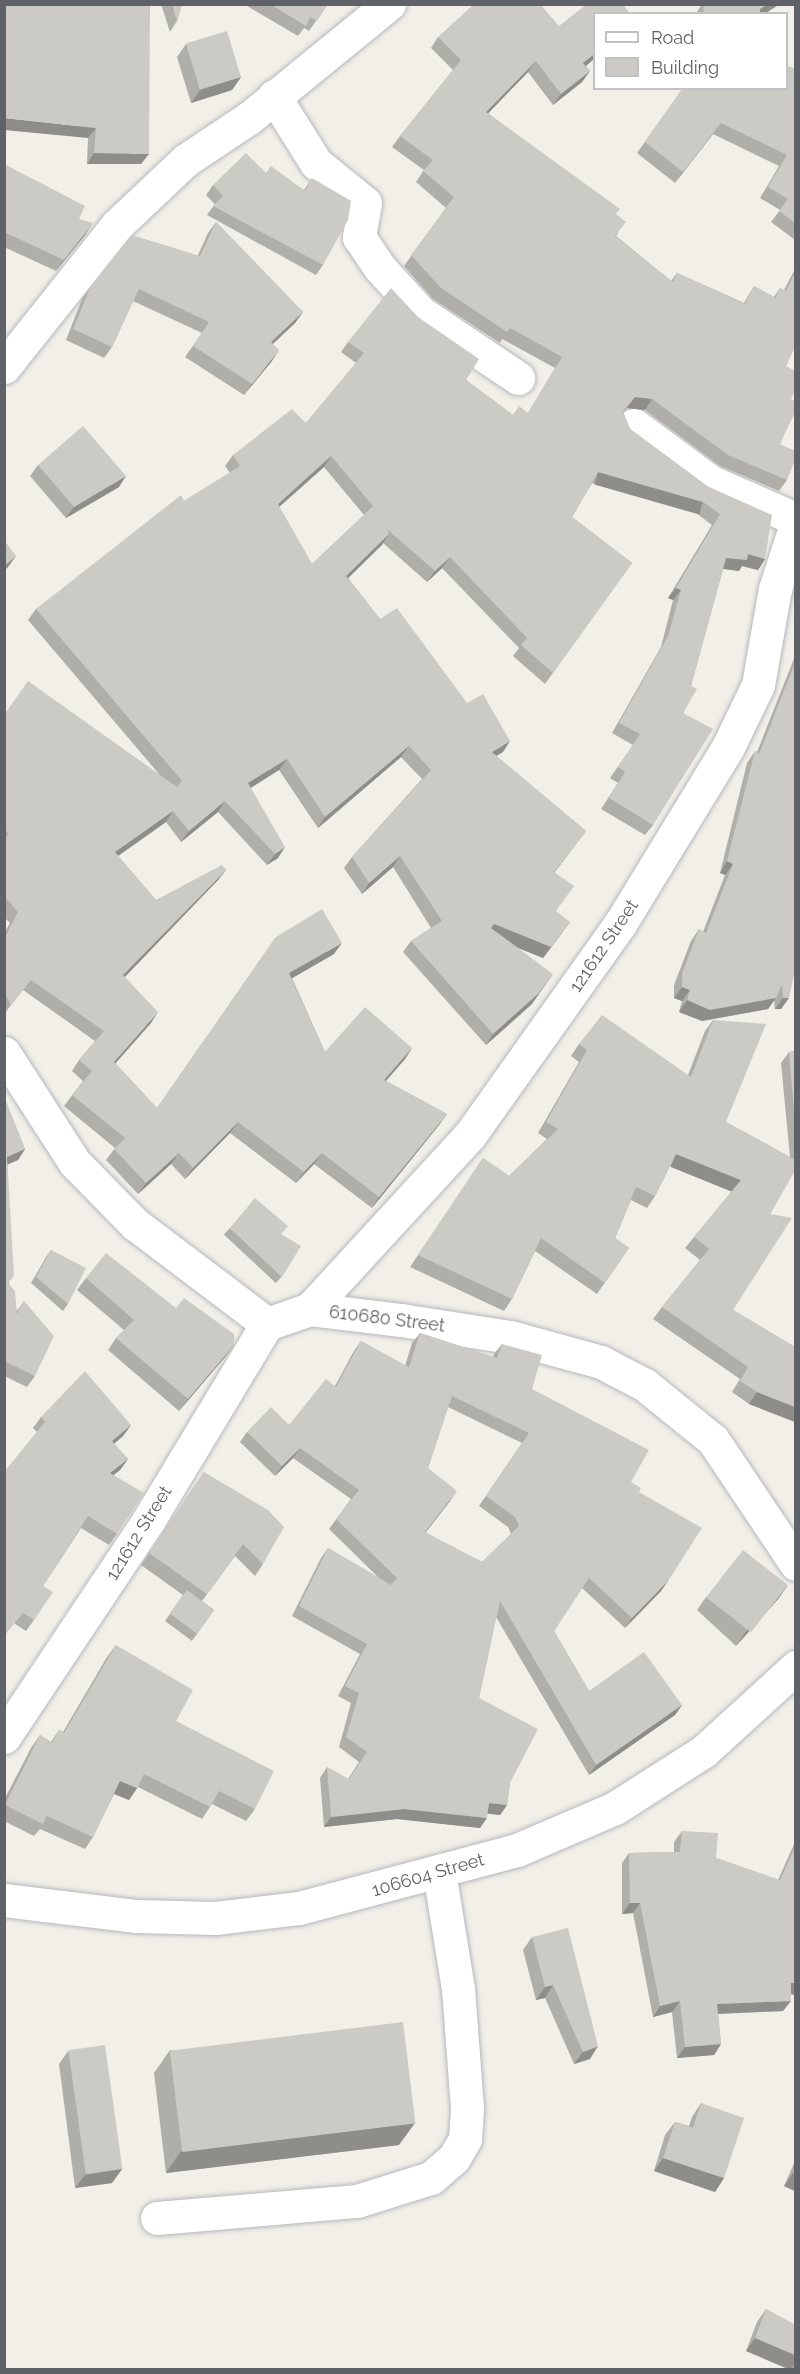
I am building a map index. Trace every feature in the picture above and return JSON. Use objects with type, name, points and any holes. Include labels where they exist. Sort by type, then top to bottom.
[{"type":"street","points":[[4,368],[117,225],[186,160],[274,96],[389,4]]},
{"type":"street","points":[[274,96],[316,163],[364,202],[359,237],[380,268],[421,313],[518,378]]},
{"type":"street","points":[[634,425],[711,482],[795,519]]},
{"type":"street","name":"121612 Street","points":[[310,1309],[470,1135],[626,915],[728,747],[758,685],[776,589],[795,524]]},
{"type":"street","points":[[4,1053],[83,1171],[135,1224],[267,1324]]},
{"type":"street","name":"610680 Street","points":[[267,1324],[310,1309],[510,1337],[564,1349],[636,1380],[713,1440],[795,1564]]},
{"type":"street","name":"121612 Street","points":[[4,1737],[148,1521],[267,1324]]},
{"type":"street","name":"106604 Street","points":[[4,1900],[137,1916],[216,1918],[299,1908],[518,1850],[615,1808],[704,1750],[795,1667]]},
{"type":"street","points":[[157,2218],[357,2201],[430,2178],[454,2158],[465,2139],[467,2108],[458,1989],[439,1872]]},
{"type":"building","points":[[4,4],[150,4],[149,154],[94,153],[96,128],[4,118]]},
{"type":"building","points":[[172,4],[182,4],[177,21]]},
{"type":"building","points":[[270,4],[328,4],[317,21],[310,17],[306,26]]},
{"type":"building","points":[[474,4],[540,4],[559,26],[587,4],[606,6],[623,4],[629,12],[593,12],[593,55],[583,63],[590,71],[561,94],[536,61],[486,112],[620,209],[616,214],[626,222],[615,236],[673,282],[677,273],[745,304],[754,286],[776,298],[780,288],[786,291],[795,272],[795,346],[786,366],[795,371],[795,391],[791,399],[795,401],[795,412],[780,444],[795,451],[795,460],[787,480],[728,455],[652,399],[635,397],[623,411],[630,429],[707,486],[772,515],[765,559],[748,554],[747,560],[726,558],[691,686],[697,689],[683,713],[713,729],[653,825],[609,798],[625,772],[618,767],[640,734],[619,723],[668,636],[681,590],[676,588],[720,514],[703,502],[598,472],[572,517],[632,563],[553,673],[521,645],[527,638],[450,557],[435,571],[387,529],[389,534],[346,576],[380,619],[397,608],[467,703],[483,694],[510,741],[492,752],[586,831],[554,872],[574,886],[556,911],[570,922],[551,947],[494,924],[491,928],[553,974],[539,993],[493,1034],[411,941],[442,921],[400,856],[369,883],[352,857],[431,770],[409,746],[325,817],[287,759],[248,783],[285,847],[275,854],[225,801],[189,831],[173,811],[115,852],[156,900],[222,865],[226,870],[123,975],[158,1012],[114,1062],[157,1108],[276,937],[322,909],[342,943],[289,973],[325,1052],[365,1007],[412,1048],[384,1080],[447,1114],[379,1197],[322,1153],[304,1172],[238,1122],[193,1168],[179,1153],[146,1183],[114,1149],[125,1138],[72,1095],[92,1071],[79,1060],[104,1031],[31,980],[11,1005],[4,992],[4,939],[18,912],[4,896],[4,838],[9,834],[4,829],[4,715],[28,681],[177,787],[182,781],[36,609],[181,495],[184,501],[240,466],[233,455],[292,409],[306,423],[364,353],[348,342],[391,288],[418,317],[479,359],[466,380],[513,415],[519,406],[528,413],[562,357],[510,328],[507,332],[441,288],[411,255],[454,197],[423,171],[433,160],[400,136],[461,60],[438,37]],"holes":[[[331,456],[373,506],[312,564],[278,504]]]},
{"type":"building","points":[[704,4],[768,4],[760,9],[760,12],[703,12]]},
{"type":"building","points":[[227,31],[241,77],[200,89],[186,44]]},
{"type":"building","points":[[788,66],[795,69],[795,223],[779,211],[788,199],[768,187],[787,155],[721,123],[683,172],[645,142],[682,90],[788,90]]},
{"type":"building","points":[[246,153],[266,173],[271,166],[305,191],[312,178],[351,201],[348,220],[323,265],[213,206],[223,196],[213,185]]},
{"type":"building","points":[[4,164],[85,206],[79,219],[93,223],[64,260],[4,232]]},
{"type":"building","points":[[216,222],[303,312],[271,342],[279,350],[252,384],[193,346],[209,322],[139,289],[112,347],[73,329],[90,288],[132,235],[200,256]]},
{"type":"building","points":[[83,426],[126,476],[74,507],[38,465]]},
{"type":"building","points":[[4,540],[16,556],[4,566]]},
{"type":"building","points":[[795,663],[795,970],[789,998],[783,998],[782,984],[776,998],[710,1010],[687,1000],[690,990],[682,987],[682,974],[699,929],[706,933],[733,864],[727,861],[755,751],[759,754]]},
{"type":"building","points":[[602,1015],[691,1077],[713,1020],[766,1024],[726,1122],[795,1160],[795,1170],[770,1214],[792,1218],[733,1310],[795,1347],[795,1407],[757,1392],[740,1381],[748,1367],[662,1307],[709,1249],[694,1237],[741,1180],[676,1154],[655,1196],[636,1187],[615,1238],[629,1248],[605,1283],[541,1238],[512,1299],[418,1255],[483,1158],[509,1176],[558,1129],[546,1122],[587,1050],[579,1044]]},
{"type":"building","points":[[795,1051],[795,1122],[789,1052]]},
{"type":"building","points":[[4,1097],[25,1149],[7,1157],[14,1276],[8,1283],[15,1291],[17,1314],[24,1301],[54,1336],[35,1376],[4,1361]]},
{"type":"building","points":[[255,1198],[288,1226],[281,1234],[301,1246],[282,1277],[230,1228]]},
{"type":"building","points":[[51,1250],[86,1268],[68,1304],[36,1277]]},
{"type":"building","points":[[106,1253],[176,1308],[184,1298],[234,1334],[234,1345],[188,1399],[116,1338],[134,1320],[86,1278]]},
{"type":"building","points":[[420,1333],[497,1358],[502,1344],[542,1355],[532,1389],[649,1450],[631,1482],[641,1488],[639,1492],[702,1528],[668,1581],[632,1618],[589,1578],[554,1631],[589,1691],[644,1652],[682,1705],[596,1765],[500,1601],[479,1698],[538,1729],[510,1783],[507,1805],[489,1803],[487,1818],[404,1809],[331,1817],[327,1767],[349,1779],[367,1752],[346,1737],[359,1693],[345,1686],[367,1644],[299,1606],[328,1548],[391,1585],[397,1578],[336,1519],[359,1490],[300,1448],[282,1466],[247,1432],[271,1407],[289,1425],[326,1379],[336,1387],[361,1341],[409,1367]],"holes":[[[452,1396],[529,1433],[486,1496],[515,1517],[519,1526],[482,1562],[425,1532],[457,1491],[428,1468]]]},
{"type":"building","points":[[85,1371],[131,1425],[112,1441],[128,1459],[110,1473],[144,1493],[117,1534],[88,1516],[43,1586],[53,1592],[34,1620],[23,1613],[4,1636],[4,1467],[7,1469],[45,1422],[41,1417]]},
{"type":"building","points":[[204,1472],[268,1510],[284,1527],[263,1564],[243,1544],[207,1594],[149,1553]]},
{"type":"building","points":[[743,1550],[788,1585],[751,1632],[706,1597]]},
{"type":"building","points":[[187,1590],[214,1610],[197,1634],[170,1613]]},
{"type":"building","points":[[116,1645],[193,1690],[176,1721],[274,1771],[255,1809],[219,1791],[210,1807],[144,1774],[137,1788],[120,1781],[93,1837],[47,1816],[43,1824],[5,1805],[40,1735],[52,1743],[59,1730],[64,1733]]},
{"type":"building","points":[[682,1831],[718,1833],[716,1858],[780,1880],[795,1847],[795,1983],[791,1983],[791,2001],[717,2004],[721,2044],[685,2047],[680,2001],[660,2006],[640,1903],[630,1903],[629,1853],[680,1852]]},
{"type":"building","points":[[568,1928],[598,2046],[583,2052],[553,1985],[545,1987],[532,1937]]},
{"type":"building","points":[[403,2022],[415,2123],[182,2152],[170,2051]]},
{"type":"building","points":[[105,2045],[122,2169],[86,2174],[68,2050]]},
{"type":"building","points":[[701,2103],[744,2118],[724,2178],[663,2158],[675,2122],[693,2128]]},
{"type":"building","points":[[766,2309],[795,2325],[795,2355],[755,2338]]}]
